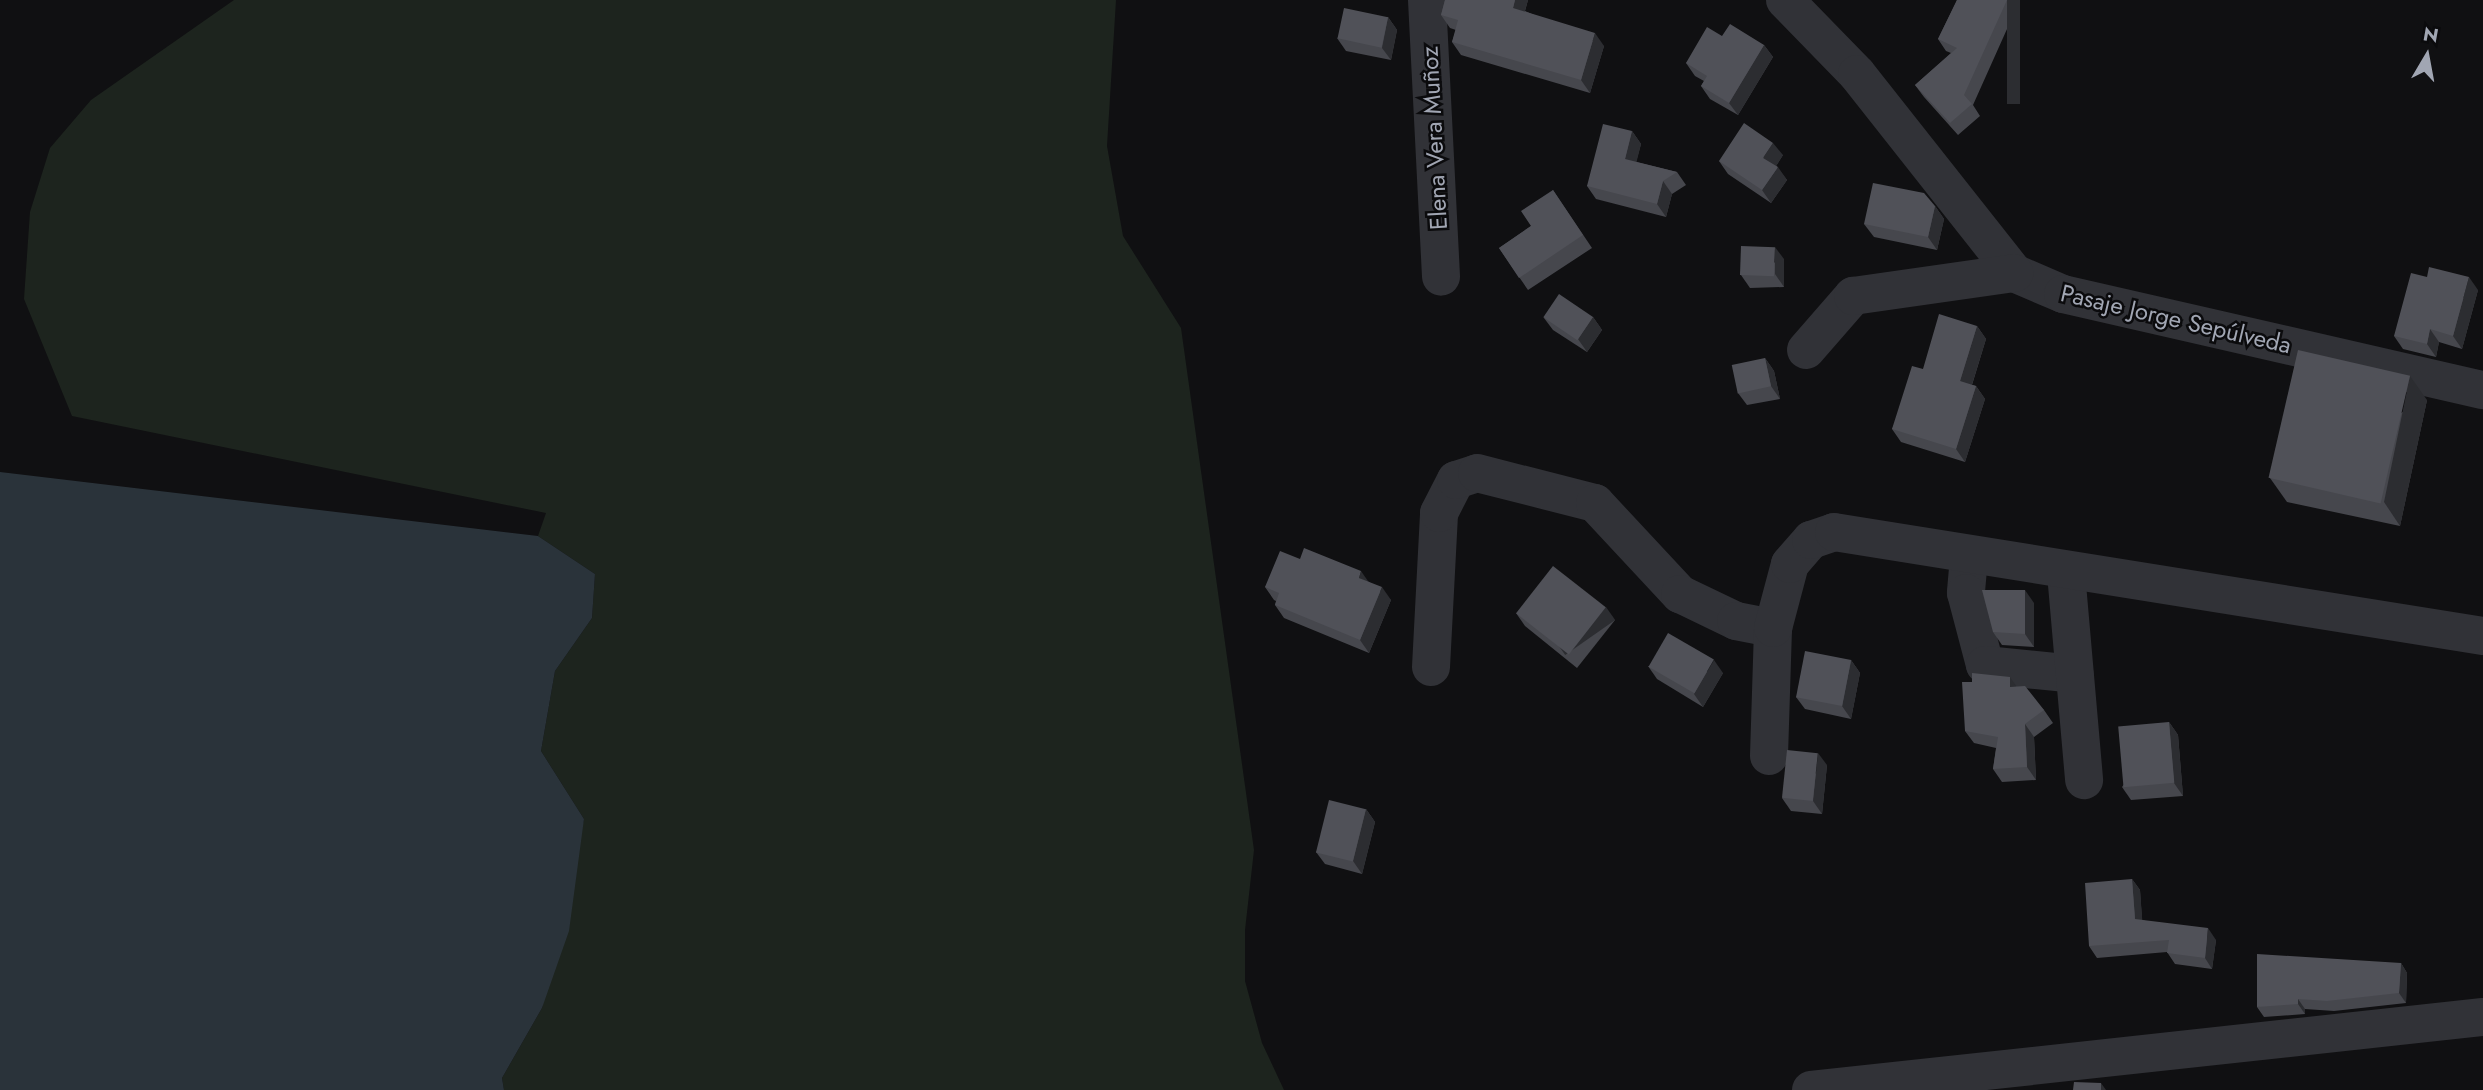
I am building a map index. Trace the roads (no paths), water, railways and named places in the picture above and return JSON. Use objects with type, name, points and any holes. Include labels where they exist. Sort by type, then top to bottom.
[{"type":"street","name":"Elena Vera Muñoz","points":[[1427,0],[1441,277]]},
{"type":"street","name":"Pasaje Jorge Sepúlveda","points":[[1785,0],[1857,74],[2014,273],[2063,294],[2483,390]]},
{"type":"street","points":[[1807,350],[1853,296],[2014,273]]},
{"type":"street","points":[[1431,667],[1438,513],[1456,480],[1477,473],[1595,503],[1680,594],[1736,621],[1773,628]]},
{"type":"street","points":[[1769,756],[1773,628],[1790,564],[1799,551],[1822,535],[1834,532],[2066,573],[2483,636]]},
{"type":"street","points":[[1969,557],[1966,593],[1985,665],[2075,674]]},
{"type":"street","points":[[2066,573],[2084,780]]},
{"type":"street","points":[[1811,1090],[2483,1017]]}]
